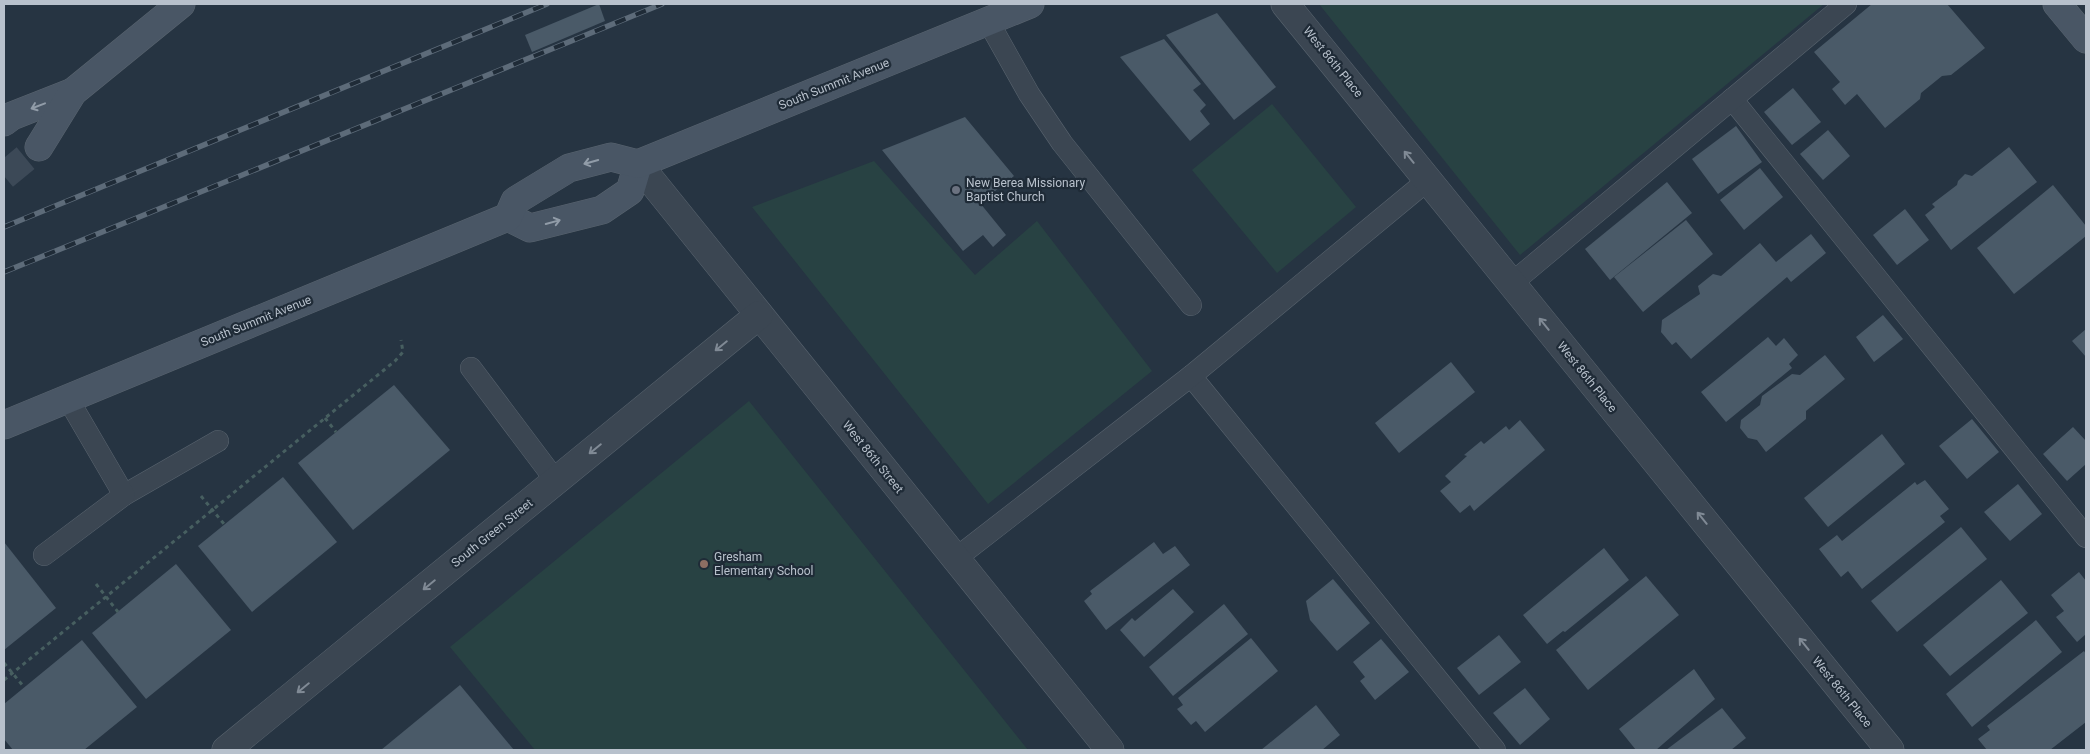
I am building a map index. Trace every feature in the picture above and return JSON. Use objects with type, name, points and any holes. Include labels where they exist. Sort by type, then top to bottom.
[{"type":"main road","points":[[4,122],[12,116],[73,92],[181,4]]},
{"type":"main road","name":"South Summit Avenue","points":[[638,164],[1030,4]]},
{"type":"main road","points":[[2057,4],[2086,37]]},
{"type":"main road","points":[[39,148],[73,92]]},
{"type":"main road","points":[[610,157],[638,164],[630,191],[602,210],[530,228],[508,217],[515,201],[569,168],[610,157]]},
{"type":"main road","name":"South Summit Avenue","points":[[4,425],[508,217]]},
{"type":"street","name":"West 86th Place","points":[[1285,4],[1890,750]]},
{"type":"street","name":"West 86th Street","points":[[638,164],[1110,750]]},
{"type":"street","name":"South Green Street","points":[[226,750],[759,315]]},
{"type":"lane","points":[[1512,284],[1846,4]]},
{"type":"lane","points":[[988,21],[1028,94],[1062,143],[1191,305]]},
{"type":"lane","points":[[1732,99],[2086,537]]},
{"type":"lane","points":[[955,559],[1191,376],[1428,180]]},
{"type":"lane","points":[[471,368],[556,481]]},
{"type":"lane","points":[[1191,376],[1495,750]]},
{"type":"lane","points":[[68,398],[124,495]]},
{"type":"lane","points":[[44,555],[124,495],[218,441]]},
{"type":"path","points":[[4,680],[395,362],[403,352],[401,340]]},
{"type":"path","points":[[325,418],[336,432]]},
{"type":"path","points":[[201,496],[224,524]]},
{"type":"path","points":[[96,584],[118,612]]},
{"type":"path","points":[[4,663],[24,687]]},
{"type":"green space","points":[[1319,4],[1824,4],[1520,255]]},
{"type":"green space","points":[[1272,104],[1356,207],[1277,273],[1192,170]]},
{"type":"green space","points":[[874,161],[975,275],[1037,221],[1152,371],[988,504],[752,207]]},
{"type":"green space","name":"Gresham Elementary School","points":[[749,401],[1028,750],[535,750],[450,647]]},
{"type":"building","points":[[599,4],[605,21],[532,52],[525,35]]},
{"type":"building","points":[[1872,4],[1947,4],[1985,48],[1951,75],[1942,76],[1921,93],[1920,99],[1885,128],[1857,94],[1845,105],[1832,89],[1840,82],[1814,52]]},
{"type":"building","points":[[1217,13],[1276,87],[1234,120],[1166,35]]},
{"type":"building","points":[[1164,39],[1201,84],[1193,90],[1206,105],[1200,111],[1210,124],[1190,141],[1120,57]]},
{"type":"building","points":[[1793,88],[1821,122],[1792,145],[1764,112]]},
{"type":"building","name":"New Berea Missionary Baptist Church","points":[[965,117],[1014,176],[980,203],[1006,235],[993,247],[983,235],[963,251],[882,150]]},
{"type":"building","points":[[1736,126],[1762,162],[1718,194],[1692,159]]},
{"type":"building","points":[[1828,130],[1850,156],[1823,180],[1800,154]]},
{"type":"building","points":[[2009,147],[2037,182],[1951,250],[1925,215],[1935,207],[1932,204],[1957,185],[1958,181],[1965,174],[1972,176]]},
{"type":"building","points":[[1760,168],[1783,197],[1744,230],[1720,200]]},
{"type":"building","points":[[1667,182],[1692,213],[1610,280],[1585,249]]},
{"type":"building","points":[[2053,185],[2086,226],[2086,236],[2014,294],[1977,248]]},
{"type":"building","points":[[1905,209],[1929,240],[1897,265],[1873,235]]},
{"type":"building","points":[[1686,220],[1713,254],[1643,312],[1614,277]]},
{"type":"building","points":[[1811,234],[1826,253],[1791,282],[1787,277],[1691,359],[1676,342],[1672,345],[1661,332],[1662,320],[1700,294],[1698,286],[1713,274],[1721,276],[1760,243],[1776,262]]},
{"type":"building","points":[[1883,315],[1903,339],[1874,362],[1856,337]]},
{"type":"building","points":[[2086,329],[2086,357],[2072,341]]},
{"type":"building","points":[[1768,337],[1776,346],[1784,338],[1798,355],[1789,364],[1792,368],[1726,422],[1701,392]]},
{"type":"building","points":[[1825,355],[1845,379],[1806,411],[1806,419],[1766,452],[1757,440],[1748,438],[1740,428],[1741,420],[1760,405],[1762,396],[1792,374],[1800,375]]},
{"type":"building","points":[[1451,362],[1475,392],[1399,453],[1375,423]]},
{"type":"building","points":[[394,385],[450,450],[353,530],[298,463]]},
{"type":"building","points":[[1972,419],[1999,452],[1967,479],[1939,446]]},
{"type":"building","points":[[1520,420],[1545,450],[1474,511],[1470,505],[1460,513],[1440,491],[1451,482],[1445,476],[1467,456],[1464,455],[1481,441],[1484,444],[1506,426],[1509,430]]},
{"type":"building","points":[[2073,427],[2086,441],[2086,464],[2067,481],[2043,454]]},
{"type":"building","points":[[1882,434],[1905,464],[1828,527],[1804,498]]},
{"type":"building","points":[[283,477],[337,542],[252,612],[198,546]]},
{"type":"building","points":[[1925,480],[1949,509],[1940,516],[1945,522],[1862,589],[1848,571],[1841,577],[1819,549],[1837,535],[1842,541],[1915,482],[1917,485]]},
{"type":"building","points":[[2018,484],[2042,514],[2010,541],[1984,512]]},
{"type":"building","points":[[1961,527],[1987,559],[1897,632],[1871,601]]},
{"type":"building","points":[[4,542],[56,608],[4,650]]},
{"type":"building","points":[[1154,542],[1163,554],[1175,546],[1190,565],[1106,630],[1084,601],[1092,594],[1090,591]]},
{"type":"building","points":[[1604,548],[1629,580],[1565,632],[1563,631],[1547,644],[1523,615]]},
{"type":"building","points":[[176,564],[231,630],[146,699],[92,633]]},
{"type":"building","points":[[2079,572],[2086,581],[2086,634],[2077,642],[2056,617],[2064,611],[2051,595]]},
{"type":"building","points":[[1646,576],[1679,615],[1588,690],[1556,650]]},
{"type":"building","points":[[1333,579],[1370,623],[1337,651],[1310,620],[1306,601]]},
{"type":"building","points":[[2001,580],[2028,613],[1950,676],[1923,645]]},
{"type":"building","points":[[1173,589],[1194,612],[1144,657],[1120,630],[1132,618],[1135,621]]},
{"type":"building","points":[[1224,604],[1248,634],[1173,696],[1149,667]]},
{"type":"building","points":[[2036,620],[2062,652],[1972,727],[1946,694]]},
{"type":"building","points":[[1499,635],[1521,662],[1479,695],[1457,668]]},
{"type":"building","points":[[1251,638],[1278,671],[1205,732],[1196,721],[1191,725],[1177,709],[1183,705],[1178,698]]},
{"type":"building","points":[[1381,639],[1409,672],[1375,700],[1360,681],[1365,677],[1353,662]]},
{"type":"building","points":[[82,640],[137,707],[84,750],[13,750],[4,739],[4,704]]},
{"type":"building","points":[[2084,651],[2086,654],[2086,722],[2050,750],[1987,750],[1978,739],[1990,730],[1987,726]]},
{"type":"building","points":[[1694,669],[1715,699],[1656,750],[1636,750],[1619,729]]},
{"type":"building","points":[[460,685],[514,750],[381,750]]},
{"type":"building","points":[[1525,688],[1550,719],[1520,745],[1493,713]]},
{"type":"building","points":[[1316,705],[1340,735],[1322,750],[1261,750]]},
{"type":"building","points":[[1722,708],[1746,738],[1731,750],[1666,750]]},
{"type":"tunnel","points":[[4,176],[39,147]]},
{"type":"railway","points":[[4,227],[547,4]]},
{"type":"railway","points":[[4,272],[662,4]]},
{"type":"place","name":"New Berea Missionary Baptist Church","points":[[956,190]]},
{"type":"place","name":"Gresham Elementary School","points":[[704,564]]}]
